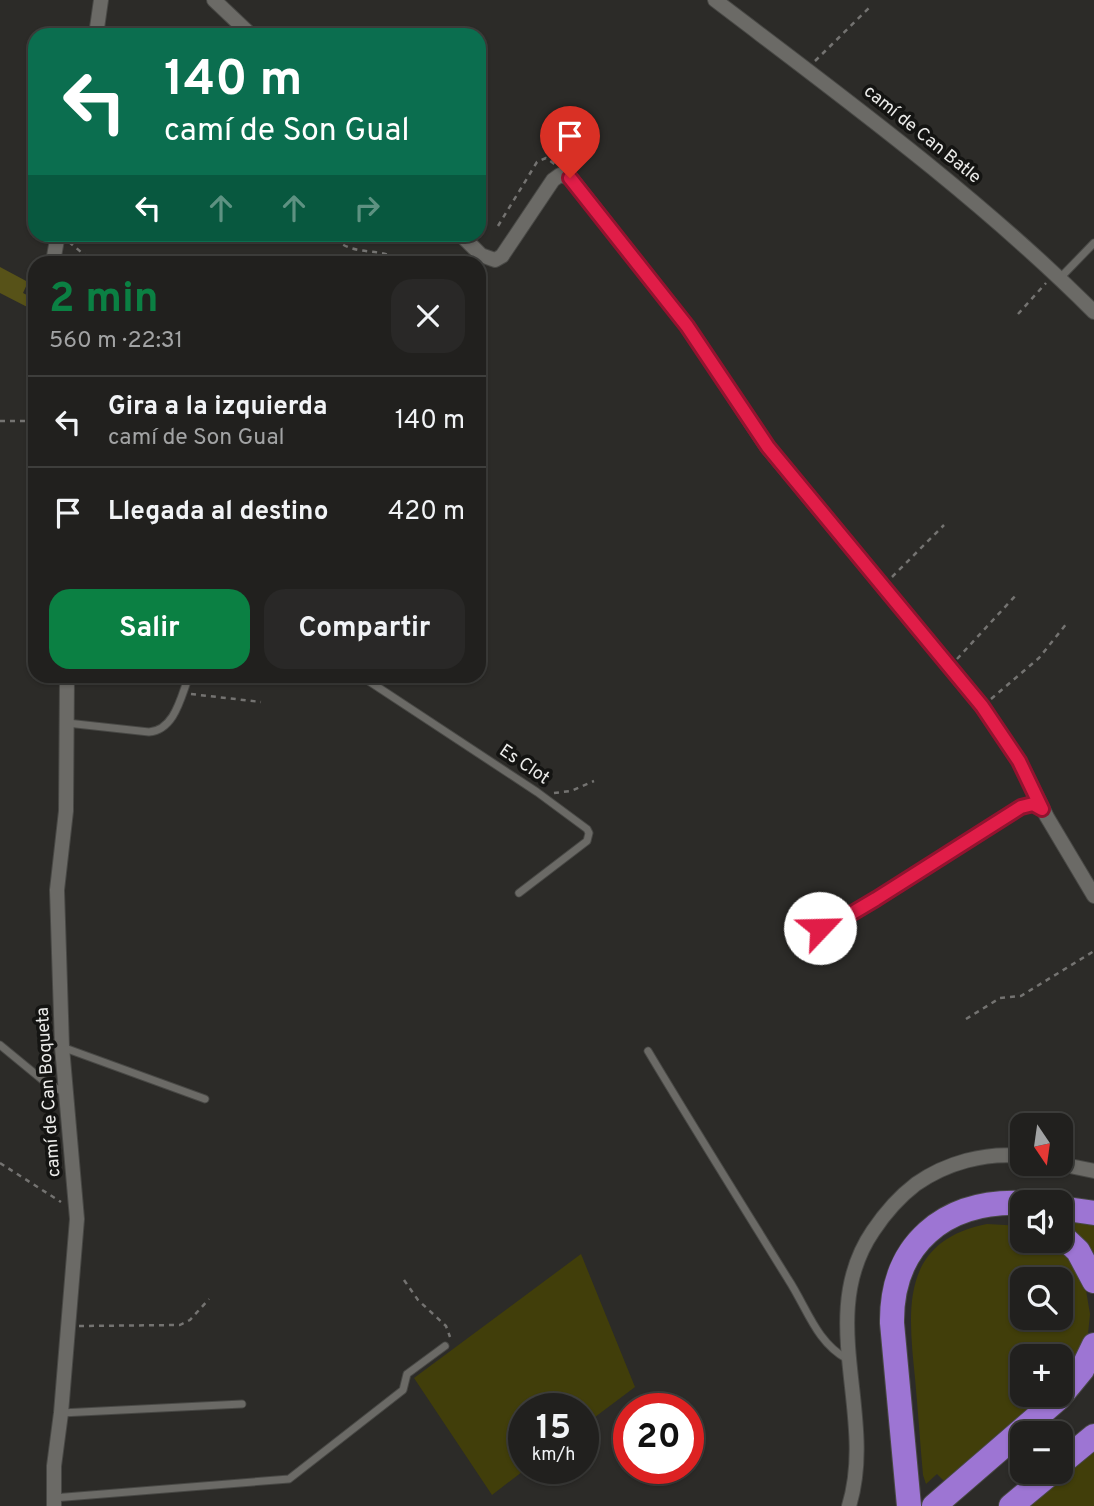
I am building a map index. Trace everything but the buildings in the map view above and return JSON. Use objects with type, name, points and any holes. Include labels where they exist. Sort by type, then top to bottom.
[{"type":"highway","points":[[914,1498],[892,1323],[894,1293],[901,1269],[920,1240],[947,1218],[983,1205],[1010,1204]]},
{"type":"highway","points":[[1073,1210],[1094,1213]]},
{"type":"highway","points":[[914,1498],[903,1321],[904,1299],[912,1272],[934,1241],[961,1223],[989,1215],[1010,1216]]},
{"type":"highway","points":[[1073,1246],[1094,1281]]},
{"type":"highway","points":[[934,1506],[1059,1398],[1082,1370],[1094,1345]]},
{"type":"highway","points":[[1049,1421],[1094,1384]]},
{"type":"highway","points":[[1073,1453],[1094,1436]]},
{"type":"highway","points":[[949,1506],[1010,1455]]},
{"type":"highway","points":[[1011,1506],[1038,1484]]},
{"type":"street","points":[[97,28],[101,0]]},
{"type":"street","points":[[214,0],[244,28]]},
{"type":"street","name":"camí de Can Batle","points":[[715,0],[931,165],[1058,276],[1094,312]]},
{"type":"street","points":[[486,256],[495,260],[502,256],[553,180],[559,174],[570,178],[687,326],[768,447],[982,706],[1019,761],[1042,809],[1094,896]]},
{"type":"street","points":[[469,242],[486,256]]},
{"type":"street","name":"camí de Can Boqueta","points":[[53,1502],[77,1219],[62,1047],[57,890],[66,811],[67,683]]},
{"type":"street","points":[[849,1506],[854,1481],[856,1439],[847,1359],[846,1312],[851,1279],[865,1243],[888,1210],[917,1184],[950,1166],[982,1158],[1010,1157]]},
{"type":"street","points":[[1073,1167],[1094,1171]]},
{"type":"lane","points":[[1058,276],[1094,243]]},
{"type":"lane","points":[[66,723],[153,732],[169,723],[186,683]]},
{"type":"lane","name":"Es Clot","points":[[371,683],[585,826],[589,836],[587,841],[519,893]]},
{"type":"lane","points":[[820,928],[844,918],[876,899],[1021,807],[1033,804],[1042,809]]},
{"type":"lane","points":[[0,1045],[45,1082],[65,1093]]},
{"type":"lane","points":[[62,1047],[205,1099]]},
{"type":"lane","points":[[648,1051],[724,1178],[791,1282],[821,1338],[834,1352],[847,1359]]},
{"type":"lane","points":[[53,1502],[289,1479],[403,1390],[407,1374],[445,1346]]},
{"type":"lane","points":[[61,1413],[242,1404]]},
{"type":"path","points":[[809,70],[870,8]]},
{"type":"path","points":[[498,226],[537,162],[551,159],[559,174]]},
{"type":"path","points":[[69,242],[86,256]]},
{"type":"path","points":[[340,242],[351,249],[381,251],[391,256]]},
{"type":"path","points":[[1018,314],[1058,276]]},
{"type":"path","points":[[0,421],[28,421]]},
{"type":"path","points":[[882,587],[944,525]]},
{"type":"path","points":[[949,667],[1017,594]]},
{"type":"path","points":[[982,706],[1039,658],[1067,623]]},
{"type":"path","points":[[179,699],[190,694],[261,702]]},
{"type":"path","points":[[537,792],[562,793],[594,781]]},
{"type":"path","points":[[966,1019],[1000,998],[1021,996],[1094,951]]},
{"type":"path","points":[[0,1163],[68,1206],[77,1219]]},
{"type":"path","points":[[404,1280],[418,1300],[449,1330],[450,1338],[445,1346]]},
{"type":"path","points":[[69,1326],[180,1325],[190,1320],[209,1299]]},
{"type":"shaded area","points":[[1073,1218],[1094,1221],[1094,1261],[1073,1239]]},
{"type":"shaded area","points":[[987,1224],[1010,1225],[1010,1253],[1065,1253],[1085,1284],[1090,1314],[1088,1334],[1073,1365],[1073,1344],[1010,1344],[1010,1407],[1035,1407],[1018,1421],[1010,1421],[1010,1428],[945,1482],[937,1474],[926,1484],[923,1475],[911,1327],[912,1303],[924,1262],[938,1246],[959,1233]]},
{"type":"shaded area","points":[[581,1254],[635,1387],[627,1393],[613,1393],[613,1404],[599,1414],[599,1393],[508,1393],[508,1483],[492,1495],[414,1378]]},
{"type":"shaded area","points":[[1094,1452],[1094,1506],[1030,1506],[1056,1484],[1073,1484],[1073,1470]]},
{"type":"route","points":[[570,178],[687,326],[768,447],[982,706],[1019,761],[1042,809],[1033,804],[1021,807],[876,899],[844,918],[820,928]]}]
